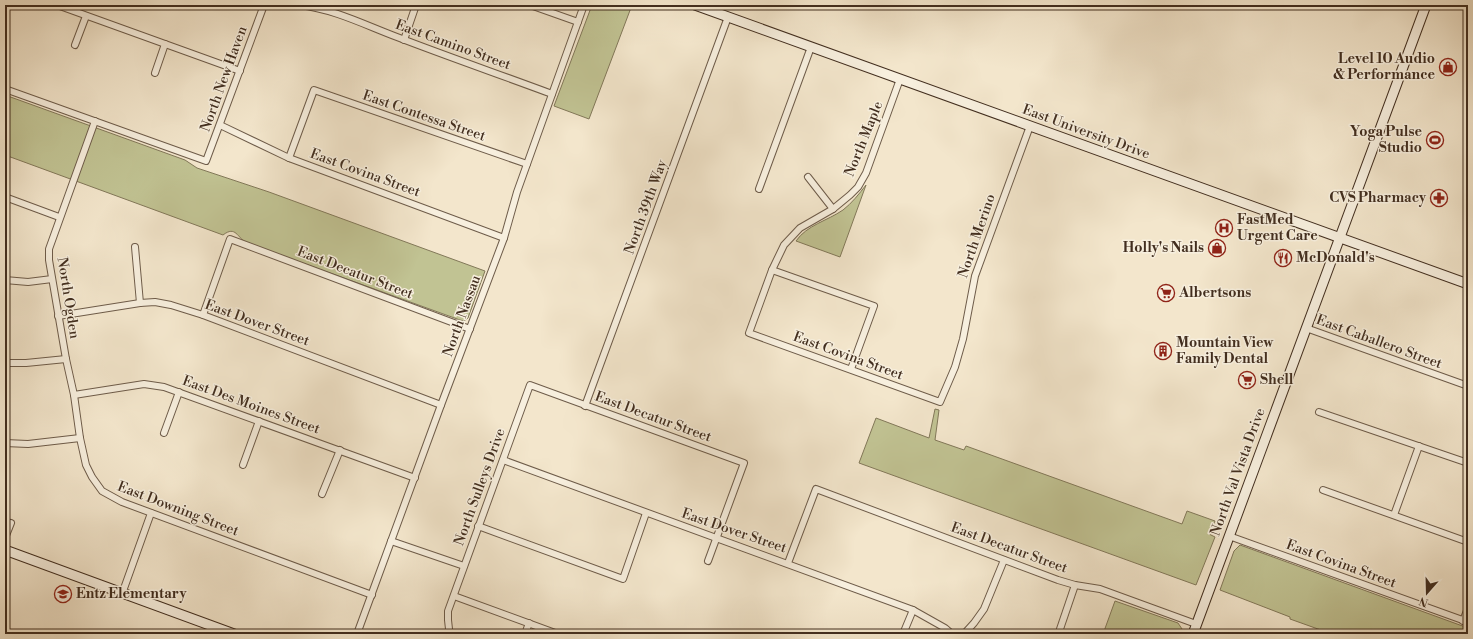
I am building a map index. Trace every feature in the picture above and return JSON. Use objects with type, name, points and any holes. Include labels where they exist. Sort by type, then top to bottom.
[{"type":"main road","name":"East University Drive","points":[[695,5],[1468,284]]},
{"type":"main road","name":"North Val Vista Drive","points":[[1193,634],[1426,5]]},
{"type":"main road","points":[[5,550],[234,634]]},
{"type":"street","points":[[57,5],[240,71]]},
{"type":"street","name":"North New Haven","points":[[95,121],[206,161],[264,5]]},
{"type":"street","name":"East Camino Street","points":[[299,5],[313,6],[335,13],[552,94]]},
{"type":"street","points":[[335,13],[338,5]]},
{"type":"street","points":[[404,40],[416,5]]},
{"type":"street","points":[[530,5],[578,22]]},
{"type":"street","name":"North Nassau","points":[[358,634],[441,405],[504,238],[526,164],[584,5]]},
{"type":"street","points":[[75,45],[86,16]]},
{"type":"street","name":"North 39th Way","points":[[585,406],[728,17]]},
{"type":"street","points":[[155,73],[165,44]]},
{"type":"street","points":[[758,189],[811,47]]},
{"type":"street","name":"North Maple","points":[[749,333],[772,270],[784,245],[800,228],[833,209],[858,187],[866,172],[900,79]]},
{"type":"street","points":[[5,89],[95,121]]},
{"type":"street","name":"East Contessa Street","points":[[289,158],[314,90],[526,164]]},
{"type":"street","name":"North Ogden","points":[[80,438],[74,395],[58,316],[49,260],[49,249],[95,121]]},
{"type":"street","name":"East Covina Street","points":[[220,125],[289,158],[504,238]]},
{"type":"street","name":"North Merino","points":[[940,402],[955,367],[963,339],[974,276],[1030,126]]},
{"type":"street","points":[[808,177],[833,209]]},
{"type":"street","points":[[5,197],[60,217]]},
{"type":"street","name":"East Decatur Street","points":[[203,315],[230,239],[470,330]]},
{"type":"street","points":[[135,247],[140,303]]},
{"type":"street","points":[[772,270],[874,306],[851,369]]},
{"type":"street","points":[[5,280],[28,282],[52,279]]},
{"type":"street","name":"East Dover Street","points":[[58,316],[140,303],[155,302],[171,305],[203,315],[441,405]]},
{"type":"street","name":"East Caballero Street","points":[[1306,328],[1468,386]]},
{"type":"street","name":"East Covina Street","points":[[749,333],[940,402]]},
{"type":"street","points":[[5,363],[26,363],[66,359]]},
{"type":"street","name":"East Des Moines Street","points":[[74,395],[144,384],[154,384],[415,478]]},
{"type":"street","name":"East Decatur Street","points":[[530,385],[744,463],[717,538]]},
{"type":"street","name":"North Sulleys Drive","points":[[449,629],[448,612],[530,385]]},
{"type":"street","points":[[164,433],[179,392]]},
{"type":"street","points":[[1319,412],[1468,463]]},
{"type":"street","points":[[243,465],[258,421]]},
{"type":"street","points":[[5,443],[28,444],[80,438]]},
{"type":"street","name":"East Downing Street","points":[[80,438],[86,465],[92,477],[102,491],[122,502],[372,595]]},
{"type":"street","points":[[1394,515],[1419,446]]},
{"type":"street","points":[[322,494],[340,450]]},
{"type":"street","name":"East Dover Street","points":[[503,460],[913,610],[945,628],[952,634]]},
{"type":"street","name":"East Decatur Street","points":[[788,563],[816,489],[1058,580],[1075,585],[1100,589],[1196,624]]},
{"type":"street","points":[[1323,490],[1468,542]]},
{"type":"street","points":[[122,594],[151,513]]},
{"type":"street","points":[[478,526],[623,579],[646,513]]},
{"type":"street","points":[[5,538],[11,523]]},
{"type":"street","name":"East Covina Street","points":[[1229,536],[1466,621]]},
{"type":"street","points":[[708,561],[717,538]]},
{"type":"street","points":[[391,541],[464,566]]},
{"type":"street","points":[[964,634],[984,609],[1004,560]]},
{"type":"street","points":[[1059,632],[1075,585]]},
{"type":"street","points":[[454,596],[558,634]]},
{"type":"street","points":[[1466,621],[1468,608]]},
{"type":"street","points":[[903,634],[913,610]]},
{"type":"street","points":[[525,634],[529,623]]},
{"type":"green space","points":[[592,5],[632,5],[589,119],[554,106]]},
{"type":"green space","points":[[5,95],[185,160],[197,168],[269,192],[485,271],[468,318],[464,321],[460,320],[247,243],[234,232],[227,232],[223,235],[5,155]]},
{"type":"green space","points":[[866,185],[840,257],[796,241],[811,227],[843,210]]},
{"type":"green space","points":[[935,409],[939,410],[935,440],[964,450],[966,446],[1182,524],[1187,511],[1215,521],[1209,534],[1215,537],[1196,585],[859,463],[876,418],[929,438]]},
{"type":"green space","points":[[1240,545],[1468,628],[1468,634],[1332,634],[1290,619],[1290,617],[1220,590],[1234,551]]},
{"type":"green space","points":[[1115,601],[1178,623],[1182,629],[1180,634],[1103,634]]},
{"type":"place","name":"Level 10 Audio & Performance","points":[[1448,67]]},
{"type":"place","name":"Yoga Pulse Studio","points":[[1435,140]]},
{"type":"place","name":"CVS Pharmacy","points":[[1439,198]]},
{"type":"place","name":"FastMed Urgent Care","points":[[1224,228]]},
{"type":"place","name":"Holly's Nails","points":[[1217,248]]},
{"type":"place","name":"McDonald's","points":[[1283,258]]},
{"type":"place","name":"Albertsons","points":[[1166,293]]},
{"type":"place","name":"Mountain View Family Dental","points":[[1163,351]]},
{"type":"place","name":"Shell","points":[[1247,380]]},
{"type":"place","name":"Entz Elementary","points":[[63,594]]}]
